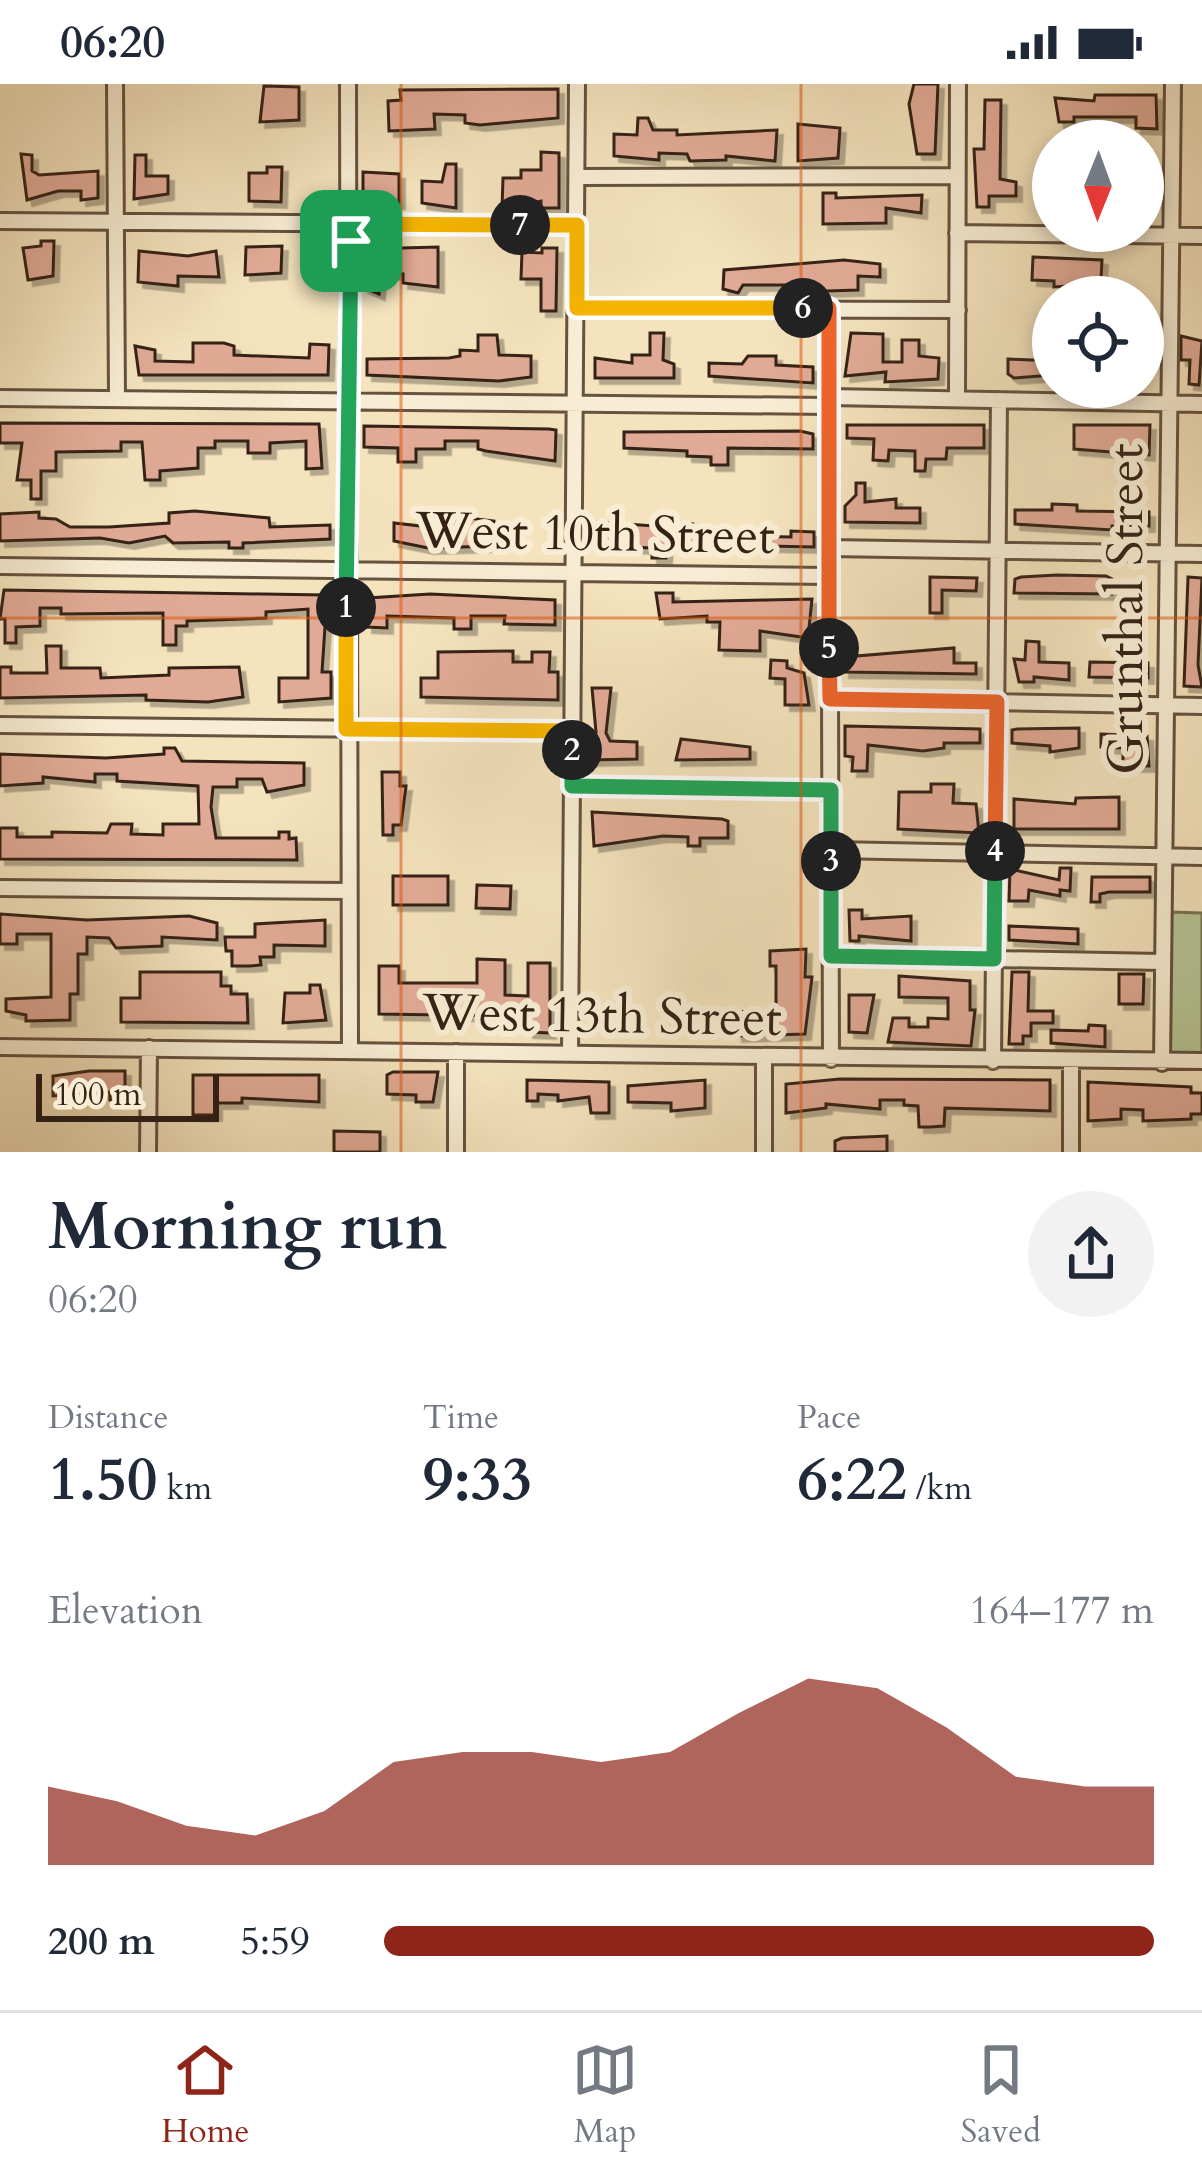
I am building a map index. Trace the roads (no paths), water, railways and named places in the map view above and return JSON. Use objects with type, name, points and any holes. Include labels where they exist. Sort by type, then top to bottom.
[{"type":"street","points":[[116,84],[117,399]]},
{"type":"street","points":[[348,84],[350,1051]]},
{"type":"street","points":[[570,1054],[577,84]]},
{"type":"street","points":[[957,399],[958,84]]},
{"type":"street","name":"Grunthal Street","points":[[1162,1063],[1173,84]]},
{"type":"street","points":[[578,177],[957,176]]},
{"type":"street","points":[[0,221],[577,225]]},
{"type":"street","points":[[957,233],[1202,236]]},
{"type":"street","points":[[577,308],[958,310]]},
{"type":"street","points":[[829,308],[831,1059]]},
{"type":"street","points":[[0,398],[576,404],[957,399],[1202,404]]},
{"type":"street","points":[[993,1061],[999,400]]},
{"type":"street","name":"West 10th Street","points":[[829,548],[1202,554]]},
{"type":"street","name":"West 10th Street","points":[[0,566],[829,576]]},
{"type":"street","points":[[830,699],[1202,706]]},
{"type":"street","points":[[0,725],[573,731]]},
{"type":"street","points":[[572,786],[831,790]]},
{"type":"street","points":[[832,850],[1202,857]]},
{"type":"street","points":[[0,888],[348,891]]},
{"type":"street","points":[[831,956],[1162,962]]},
{"type":"street","name":"West 13th Street","points":[[0,1047],[1202,1061]]},
{"type":"street","points":[[148,1152],[149,1048]]},
{"type":"street","points":[[456,1052],[456,1152]]},
{"type":"street","points":[[764,1057],[764,1152]]},
{"type":"street","points":[[1071,1062],[1071,1152]]}]
